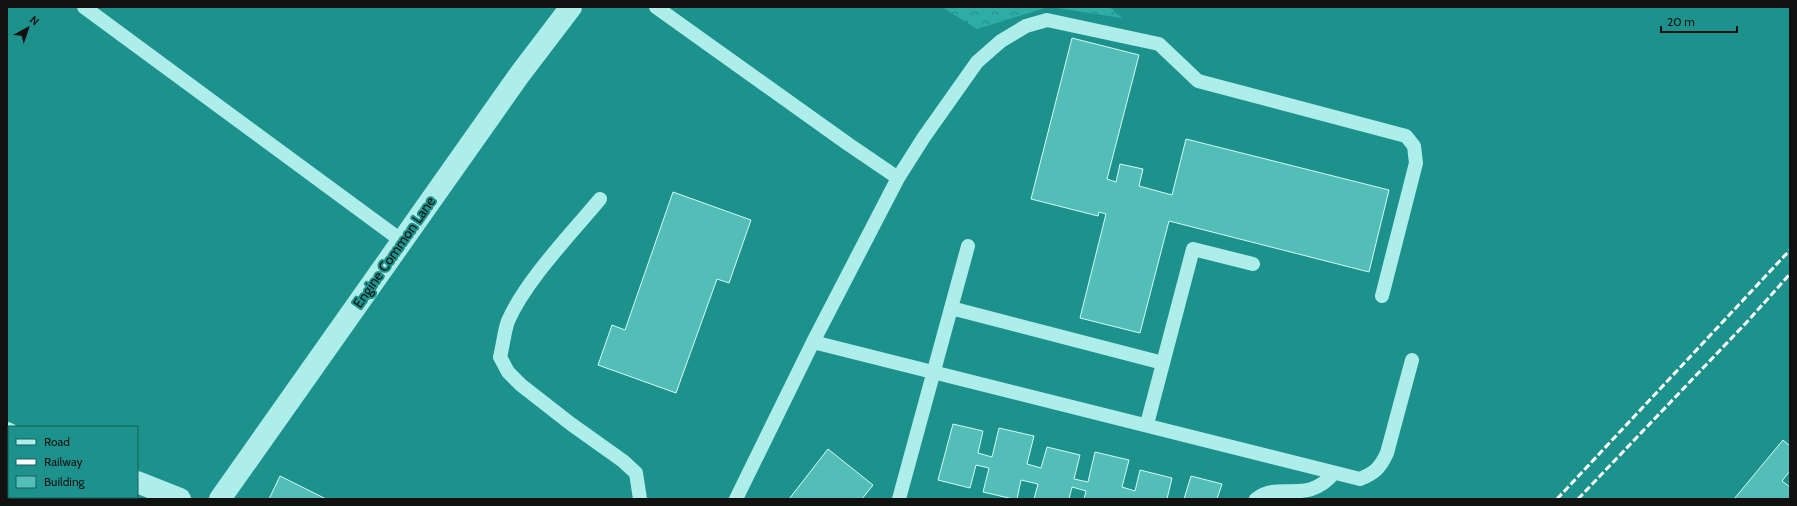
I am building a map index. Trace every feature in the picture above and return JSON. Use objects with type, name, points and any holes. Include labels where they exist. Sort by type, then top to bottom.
[{"type":"street","name":"Engine Common Lane","points":[[220,499],[520,74],[571,7]]},
{"type":"street","points":[[138,483],[157,494],[180,499]]},
{"type":"lane","points":[[84,7],[402,241]]},
{"type":"lane","points":[[656,7],[898,178]]},
{"type":"lane","points":[[736,499],[813,342],[898,178],[977,62],[1001,41],[1026,26],[1047,20],[1158,44],[1198,81],[1406,136],[1414,146],[1416,163],[1382,296]]},
{"type":"lane","points":[[600,199],[547,263],[521,298],[508,322],[500,357],[508,372],[521,385],[571,424],[623,461],[636,473],[640,499]]},
{"type":"lane","points":[[899,499],[968,246]]},
{"type":"lane","points":[[1147,424],[1193,249],[1253,264]]},
{"type":"lane","points":[[951,308],[1163,363]]},
{"type":"lane","points":[[813,342],[1147,424],[1360,479],[1373,474],[1382,463],[1387,453],[1412,360]]},
{"type":"lane","points":[[1256,499],[1267,494],[1307,492],[1320,487],[1334,472]]},
{"type":"green space","points":[[942,7],[1048,7],[977,29]]},
{"type":"green space","points":[[1051,7],[1110,7],[1122,18],[1121,18]]},
{"type":"building","points":[[1072,38],[1139,55],[1107,179],[1116,182],[1120,164],[1143,169],[1139,186],[1172,195],[1186,139],[1389,190],[1369,272],[1169,221],[1140,333],[1080,318],[1106,214],[1099,212],[1098,216],[1031,199]]},
{"type":"building","points":[[673,192],[751,220],[729,283],[717,279],[676,393],[598,365],[612,325],[625,330]]},
{"type":"building","points":[[953,424],[983,431],[978,453],[992,457],[999,428],[1034,436],[1027,464],[1041,468],[1047,447],[1080,455],[1074,479],[1088,482],[1095,452],[1129,460],[1122,487],[1135,491],[1140,470],[1172,478],[1167,499],[1084,499],[1086,491],[1072,487],[1069,499],[1034,499],[1038,484],[1021,480],[1017,499],[1013,499],[983,492],[989,468],[976,465],[970,488],[938,480]]},
{"type":"building","points":[[1783,440],[1790,446],[1790,471],[1782,481],[1790,487],[1790,499],[1734,499]]},
{"type":"building","points":[[828,449],[873,485],[862,499],[789,499]]},
{"type":"building","points":[[280,476],[326,499],[269,499]]},
{"type":"building","points":[[1191,476],[1222,484],[1217,499],[1184,499]]},
{"type":"building","points":[[7,489],[8,498],[18,498],[18,499],[7,499]]},
{"type":"railway","points":[[1557,499],[1790,250]]},
{"type":"railway","points":[[1578,499],[1746,323],[1790,274]]}]
